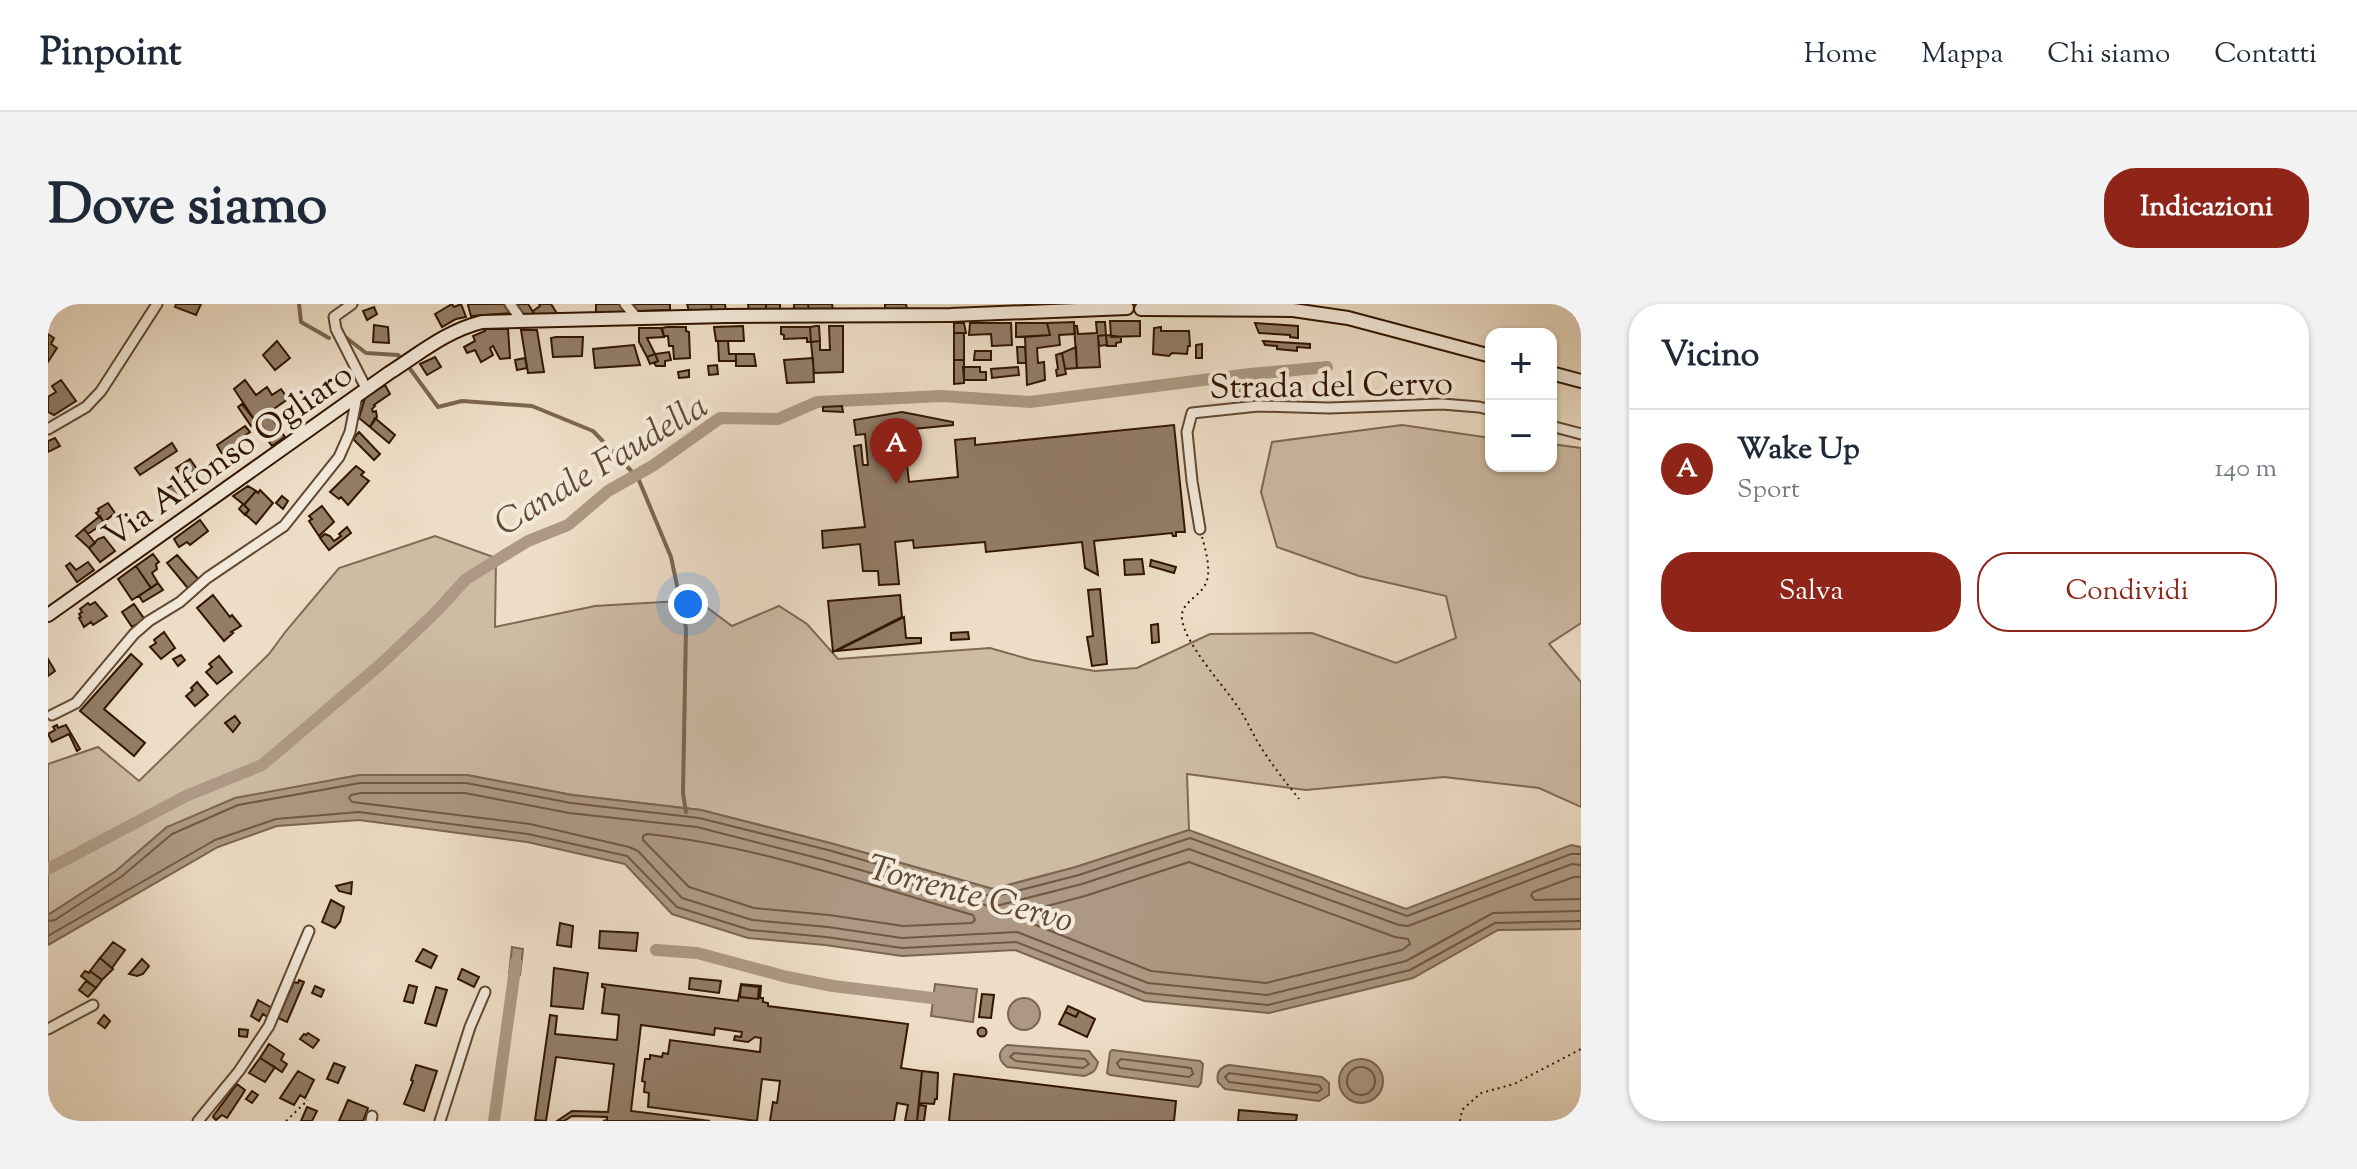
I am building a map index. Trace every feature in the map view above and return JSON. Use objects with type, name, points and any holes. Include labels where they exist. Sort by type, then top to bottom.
[{"type":"main road","points":[[522,321],[1134,306],[1293,310],[1348,318],[1485,354]]},
{"type":"main road","name":"Via Alfonso Ogliaro","points":[[48,615],[438,340],[465,326],[482,322],[522,321]]},
{"type":"main road","points":[[1557,375],[1581,381]]},
{"type":"street","points":[[48,429],[86,407],[101,391],[157,304]]},
{"type":"street","points":[[52,715],[76,703],[134,634],[149,621],[284,526],[339,457],[362,393],[334,317],[352,304]]},
{"type":"street","points":[[510,304],[522,321]]},
{"type":"street","points":[[625,304],[637,318]]},
{"type":"street","name":"Strada del Cervo","points":[[1200,529],[1187,432],[1192,413],[1258,406],[1329,408],[1442,404],[1485,409]]},
{"type":"street","points":[[1557,428],[1581,434]]},
{"type":"street","points":[[198,1121],[239,1071],[269,1026],[309,931]]},
{"type":"street","points":[[440,1121],[470,1027],[485,992]]},
{"type":"street","points":[[48,1029],[93,1005]]},
{"type":"path","points":[[1200,529],[1207,557],[1207,583],[1181,614],[1183,624],[1200,655],[1299,799]]},
{"type":"path","points":[[1460,1121],[1462,1110],[1481,1093],[1514,1084],[1581,1049]]},
{"type":"path","points":[[286,1121],[308,1100]]},
{"type":"shaded area","points":[[1402,425],[1485,437],[1485,472],[1557,472],[1557,445],[1581,448],[1581,623],[1549,644],[1581,682],[1581,807],[1539,788],[1444,777],[1306,790],[1187,774],[1189,830],[1076,867],[993,889],[701,810],[572,795],[467,775],[167,827],[116,871],[48,915],[48,764],[98,747],[139,781],[269,654],[339,568],[435,536],[496,558],[495,627],[595,606],[697,600],[732,626],[779,606],[807,624],[838,659],[990,648],[1032,660],[1095,671],[1137,668],[1210,634],[1312,633],[1396,663],[1456,638],[1446,596],[1359,576],[1277,547],[1261,492],[1272,442]]},
{"type":"water","name":"Torrente Cervo","points":[[359,775],[467,775],[572,795],[701,810],[993,889],[1076,867],[1189,830],[1406,909],[1571,845],[1581,847],[1581,929],[1498,930],[1413,978],[1269,1013],[1144,1001],[1015,950],[902,956],[748,938],[672,914],[625,864],[527,842],[359,820],[277,826],[218,847],[48,945],[48,915],[116,871],[167,827],[235,798]]},
{"type":"water","points":[[512,947],[523,949],[520,975],[509,974]]},
{"type":"water","points":[[935,984],[977,989],[973,1022],[931,1016]]},
{"type":"water","points":[[1024,998],[1036,1002],[1040,1014],[1036,1026],[1024,1030],[1012,1026],[1008,1014],[1012,1002]]},
{"type":"water","points":[[1007,1045],[1089,1051],[1098,1062],[1094,1071],[1084,1076],[1007,1067],[1000,1056]]},
{"type":"water","points":[[1112,1050],[1200,1061],[1203,1064],[1201,1083],[1198,1087],[1110,1075],[1107,1073]]},
{"type":"water","points":[[1361,1059],[1377,1065],[1383,1081],[1377,1097],[1361,1103],[1345,1097],[1339,1081],[1345,1065]]},
{"type":"water","points":[[1229,1065],[1322,1077],[1329,1083],[1329,1095],[1319,1101],[1225,1089],[1218,1082],[1218,1073]]},
{"type":"building","points":[[176,304],[201,304],[196,315],[175,307]]},
{"type":"building","points":[[452,304],[454,307],[461,304],[466,317],[442,327],[435,314]]},
{"type":"building","points":[[470,304],[508,304],[512,313],[471,316]]},
{"type":"building","points":[[514,304],[528,304],[535,315],[521,315]]},
{"type":"building","points":[[539,304],[551,304],[558,315],[535,315],[533,311]]},
{"type":"building","points":[[596,304],[623,304],[625,313],[596,314]]},
{"type":"building","points":[[631,304],[670,304],[670,310],[636,311]]},
{"type":"building","points":[[687,304],[711,304],[712,312],[689,311]]},
{"type":"building","points":[[711,304],[725,304],[726,311],[712,312]]},
{"type":"building","points":[[748,304],[766,304],[766,311],[749,311]]},
{"type":"building","points":[[766,304],[780,304],[780,311],[766,311]]},
{"type":"building","points":[[794,304],[808,304],[809,311],[794,311]]},
{"type":"building","points":[[808,304],[832,304],[833,310],[809,311]]},
{"type":"building","points":[[885,304],[906,304],[907,309],[885,309]]},
{"type":"building","points":[[374,307],[377,314],[367,320],[363,311]]},
{"type":"building","points":[[1110,321],[1140,321],[1140,336],[1111,337]]},
{"type":"building","points":[[1074,322],[1075,334],[1059,335],[1060,345],[1037,348],[1038,363],[1044,362],[1045,380],[1027,385],[1025,337],[1050,335],[1047,323]]},
{"type":"building","points":[[1096,322],[1105,322],[1106,335],[1098,336],[1100,367],[1077,368],[1074,326],[1077,326],[1078,334],[1097,333]]},
{"type":"building","points":[[954,323],[964,323],[966,333],[954,333]]},
{"type":"building","points":[[970,323],[1011,323],[1012,345],[992,346],[991,334],[969,335]]},
{"type":"building","points":[[1016,323],[1047,323],[1050,335],[1016,337]]},
{"type":"building","points":[[1255,323],[1298,326],[1298,338],[1259,333]]},
{"type":"building","points":[[374,325],[388,327],[389,343],[373,342]]},
{"type":"building","points":[[743,326],[744,341],[716,341],[714,327]]},
{"type":"building","points":[[819,326],[820,341],[811,342],[810,327]]},
{"type":"building","points":[[829,326],[843,326],[843,372],[814,373],[811,342],[820,341],[820,350],[830,350]]},
{"type":"building","points":[[686,327],[690,358],[674,359],[673,346],[669,346],[668,336],[664,336],[662,328]]},
{"type":"building","points":[[781,327],[810,327],[811,342],[807,342],[807,338],[784,339]]},
{"type":"building","points":[[1161,327],[1161,331],[1189,331],[1187,354],[1153,354],[1154,328]]},
{"type":"building","points":[[639,328],[661,328],[664,337],[647,338],[655,354],[647,357],[639,342]]},
{"type":"building","points":[[484,329],[508,329],[510,358],[500,359],[493,346],[490,348],[493,355],[481,362],[475,350],[467,353],[464,347],[475,341],[473,336]]},
{"type":"building","points":[[521,330],[537,330],[544,372],[528,373]]},
{"type":"building","points":[[954,333],[964,333],[964,360],[954,360]]},
{"type":"building","points":[[48,334],[54,338],[51,344],[57,348],[48,362]]},
{"type":"building","points":[[1106,335],[1121,337],[1121,342],[1116,346],[1107,346]]},
{"type":"building","points":[[1106,335],[1107,345],[1099,346],[1098,336]]},
{"type":"building","points":[[583,337],[582,356],[553,357],[551,338]]},
{"type":"building","points":[[277,341],[290,358],[275,370],[263,355]]},
{"type":"building","points":[[718,341],[728,341],[729,354],[736,354],[736,361],[719,361]]},
{"type":"building","points":[[1263,341],[1310,344],[1310,348],[1297,347],[1297,351],[1277,349],[1277,346],[1265,345]]},
{"type":"building","points":[[1202,344],[1202,358],[1196,358],[1196,345]]},
{"type":"building","points":[[634,345],[640,365],[595,368],[593,349]]},
{"type":"building","points":[[1017,347],[1025,347],[1026,363],[1018,363]]},
{"type":"building","points":[[1076,347],[1077,368],[1065,369],[1062,353]]},
{"type":"building","points":[[975,351],[991,351],[991,360],[974,360]]},
{"type":"building","points":[[669,352],[671,360],[665,361],[665,366],[656,366],[654,363],[658,361],[655,354]]},
{"type":"building","points":[[1062,353],[1066,374],[1057,376],[1056,355]]},
{"type":"building","points":[[655,354],[658,361],[650,364],[647,357]]},
{"type":"building","points":[[736,354],[754,354],[756,366],[736,366]]},
{"type":"building","points":[[435,357],[441,367],[427,375],[420,364]]},
{"type":"building","points":[[525,358],[527,368],[517,370],[515,360]]},
{"type":"building","points":[[813,358],[814,382],[787,383],[784,360]]},
{"type":"building","points":[[954,360],[964,360],[964,383],[954,384]]},
{"type":"building","points":[[717,365],[718,374],[709,375],[708,366]]},
{"type":"building","points":[[963,367],[980,367],[980,372],[986,372],[986,380],[964,380]]},
{"type":"building","points":[[1018,367],[1019,375],[992,378],[991,369]]},
{"type":"building","points":[[689,370],[689,377],[679,378],[678,372]]},
{"type":"building","points":[[61,380],[76,401],[54,415],[48,412],[48,397],[56,392],[52,386]]},
{"type":"building","points":[[245,380],[256,395],[267,387],[272,395],[281,389],[288,399],[268,413],[285,437],[272,446],[269,442],[272,440],[234,389]]},
{"type":"building","points":[[1245,380],[1251,380],[1249,391],[1231,393],[1231,388],[1245,387]]},
{"type":"building","points":[[385,385],[390,394],[374,405],[372,409],[377,417],[370,427],[359,418],[365,398]]},
{"type":"building","points":[[242,404],[256,422],[251,426],[238,407]]},
{"type":"building","points":[[842,406],[843,412],[823,411],[823,407]]},
{"type":"building","points":[[902,412],[953,422],[953,425],[903,430],[909,482],[958,477],[955,440],[975,438],[975,445],[1174,425],[1185,532],[1176,532],[1176,536],[1172,533],[1094,541],[1098,575],[1085,568],[1082,542],[986,552],[985,542],[914,548],[913,540],[895,542],[899,584],[879,585],[878,571],[863,571],[860,544],[823,548],[822,531],[865,527],[854,446],[861,445],[863,465],[868,465],[865,434],[856,435],[854,420]]},
{"type":"building","points":[[375,418],[395,435],[389,443],[370,427]]},
{"type":"building","points":[[245,426],[250,432],[237,441],[243,449],[234,458],[237,463],[230,468],[217,445]]},
{"type":"building","points":[[359,432],[380,454],[374,460],[353,439]]},
{"type":"building","points":[[55,438],[60,446],[48,452],[48,441]]},
{"type":"building","points":[[172,443],[177,451],[140,475],[135,468]]},
{"type":"building","points":[[190,459],[206,483],[177,501],[166,489],[184,479],[176,468]]},
{"type":"building","points":[[356,466],[369,481],[348,505],[330,492]]},
{"type":"building","points":[[248,486],[256,491],[244,505],[249,510],[245,515],[239,509],[243,504],[233,496]]},
{"type":"building","points":[[260,490],[273,503],[256,524],[245,514],[249,510],[244,505]]},
{"type":"building","points":[[282,496],[288,501],[283,509],[276,503]]},
{"type":"building","points":[[108,503],[115,513],[104,522],[96,513]]},
{"type":"building","points":[[322,506],[334,522],[319,536],[309,516]]},
{"type":"building","points":[[100,516],[104,523],[88,534],[84,529]]},
{"type":"building","points":[[200,520],[208,531],[190,545],[187,542],[179,547],[174,539]]},
{"type":"building","points":[[347,527],[351,533],[329,550],[320,538],[325,534],[334,541]]},
{"type":"building","points":[[84,529],[95,543],[89,548],[76,536]]},
{"type":"building","points":[[104,537],[115,551],[100,562],[89,548]]},
{"type":"building","points":[[153,554],[159,562],[152,573],[158,583],[151,588],[136,566]]},
{"type":"building","points":[[177,555],[201,582],[191,592],[167,563]]},
{"type":"building","points":[[1142,559],[1144,574],[1125,575],[1124,560]]},
{"type":"building","points":[[1151,560],[1176,567],[1174,573],[1150,566]]},
{"type":"building","points":[[88,562],[94,570],[77,582],[66,566],[70,563],[76,570]]},
{"type":"building","points":[[136,566],[151,588],[132,600],[118,579]]},
{"type":"building","points":[[158,583],[163,590],[143,602],[139,596]]},
{"type":"building","points":[[1100,589],[1107,664],[1092,666],[1087,637],[1093,636],[1088,590]]},
{"type":"building","points":[[213,595],[241,626],[224,641],[197,608]]},
{"type":"building","points":[[900,595],[902,617],[833,652],[828,601]]},
{"type":"building","points":[[95,602],[107,616],[84,627],[79,618],[80,609]]},
{"type":"building","points":[[134,604],[145,620],[132,627],[122,612]]},
{"type":"building","points":[[904,617],[906,638],[921,638],[921,643],[836,651]]},
{"type":"building","points":[[1158,624],[1159,642],[1152,643],[1151,625]]},
{"type":"building","points":[[164,632],[175,648],[161,659],[150,647]]},
{"type":"building","points":[[968,632],[969,639],[951,640],[951,633]]},
{"type":"building","points":[[131,654],[142,664],[104,709],[145,743],[134,756],[80,711]]},
{"type":"building","points":[[181,655],[185,660],[178,666],[173,659]]},
{"type":"building","points":[[219,656],[232,672],[217,684],[206,672],[212,667],[209,664]]},
{"type":"building","points":[[48,659],[55,671],[48,676]]},
{"type":"building","points":[[197,682],[208,695],[195,706],[186,696]]},
{"type":"building","points":[[235,716],[240,723],[233,732],[225,723]]},
{"type":"building","points":[[57,725],[58,728],[66,725],[80,749],[77,751],[69,734],[52,742],[48,734]]},
{"type":"building","points":[[352,882],[351,894],[339,891],[336,886]]},
{"type":"building","points":[[331,900],[344,907],[335,928],[322,922]]},
{"type":"building","points":[[560,923],[573,926],[571,947],[557,945]]},
{"type":"building","points":[[600,931],[638,933],[636,951],[599,948]]},
{"type":"building","points":[[113,942],[125,950],[112,968],[100,958]]},
{"type":"building","points":[[423,949],[437,956],[431,968],[416,961]]},
{"type":"building","points":[[100,958],[113,969],[102,980],[90,971]]},
{"type":"building","points":[[142,959],[149,966],[143,974],[129,974]]},
{"type":"building","points":[[554,968],[588,973],[583,1009],[551,1006]]},
{"type":"building","points":[[462,969],[479,977],[474,987],[458,979]]},
{"type":"building","points":[[85,971],[102,980],[96,988],[81,976]]},
{"type":"building","points":[[690,978],[721,981],[719,993],[689,989]]},
{"type":"building","points":[[299,980],[304,982],[287,1022],[278,1018],[294,982],[298,983]]},
{"type":"building","points":[[86,981],[96,988],[88,997],[79,990]]},
{"type":"building","points":[[602,984],[738,1001],[741,984],[761,986],[760,998],[768,1006],[908,1024],[901,1068],[922,1071],[917,1121],[905,1121],[908,1105],[897,1103],[894,1121],[770,1121],[773,1102],[777,1103],[780,1081],[762,1079],[757,1121],[648,1107],[649,1093],[644,1092],[645,1082],[642,1081],[645,1059],[650,1059],[650,1055],[662,1057],[663,1053],[668,1054],[670,1040],[760,1052],[761,1038],[755,1037],[748,1042],[734,1040],[735,1036],[741,1037],[742,1032],[715,1028],[714,1035],[641,1025],[631,1111],[710,1121],[603,1121],[607,1117],[572,1116],[557,1121],[572,1111],[608,1112],[614,1064],[556,1057],[546,1121],[535,1120],[550,1015],[557,1016],[555,1034],[617,1040],[619,1015],[602,1013],[605,988]]},
{"type":"building","points":[[409,985],[417,987],[413,1003],[404,1001]]},
{"type":"building","points":[[741,985],[759,987],[758,999],[740,997]]},
{"type":"building","points":[[315,986],[324,990],[321,997],[312,993]]},
{"type":"building","points":[[436,987],[447,990],[436,1026],[425,1023]]},
{"type":"building","points":[[982,994],[994,995],[991,1018],[979,1017]]},
{"type":"building","points":[[258,1000],[276,1010],[270,1019],[263,1014],[259,1021],[251,1016]]},
{"type":"building","points":[[1068,1006],[1079,1011],[1076,1017],[1065,1012]]},
{"type":"building","points":[[1079,1011],[1095,1019],[1087,1037],[1059,1024],[1065,1012],[1076,1017]]},
{"type":"building","points":[[104,1015],[110,1021],[105,1028],[98,1023]]},
{"type":"building","points":[[982,1027],[987,1032],[982,1037],[977,1032]]},
{"type":"building","points":[[239,1029],[248,1030],[247,1037],[239,1036]]},
{"type":"building","points":[[308,1033],[319,1040],[313,1048],[300,1039]]},
{"type":"building","points":[[269,1044],[284,1054],[281,1060],[287,1064],[282,1072],[260,1058]]},
{"type":"building","points":[[260,1058],[275,1067],[265,1082],[249,1073]]},
{"type":"building","points":[[334,1063],[345,1067],[338,1083],[327,1079]]},
{"type":"building","points":[[416,1065],[437,1071],[424,1111],[404,1104]]},
{"type":"building","points":[[298,1071],[314,1080],[305,1098],[300,1095],[294,1105],[280,1098]]},
{"type":"building","points":[[922,1071],[938,1073],[934,1104],[919,1103]]},
{"type":"building","points":[[954,1074],[1176,1101],[1174,1121],[949,1121]]},
{"type":"building","points":[[237,1084],[245,1090],[227,1118],[222,1115],[216,1120],[214,1115]]},
{"type":"building","points":[[252,1091],[258,1095],[252,1103],[246,1099]]},
{"type":"building","points":[[348,1100],[368,1108],[363,1121],[339,1121]]},
{"type":"building","points":[[919,1105],[926,1106],[924,1121],[917,1121]]},
{"type":"building","points":[[307,1107],[317,1111],[312,1121],[301,1121]]},
{"type":"building","points":[[1239,1110],[1297,1115],[1296,1121],[1238,1121]]},
{"type":"waterway","points":[[299,304],[301,322],[329,338]]},
{"type":"waterway","points":[[344,336],[366,353],[398,355],[402,359]]},
{"type":"waterway","points":[[408,366],[438,407],[462,401],[532,406],[593,431],[638,478],[671,557],[686,628],[683,793],[686,812]]},
{"type":"waterway","name":"Canale Faudella","points":[[48,869],[186,796],[262,765],[381,664],[466,579],[528,541],[568,525],[608,491],[654,465],[720,418],[778,419],[817,402],[942,396],[1030,402],[1327,367]]},
{"type":"waterway","points":[[656,950],[697,953],[833,986],[948,1000]]},
{"type":"waterway","points":[[494,1121],[516,962]]},
{"type":"waterway","points":[[48,1119],[59,1121]]},
{"type":"place","name":"Wake Up","points":[[896,484]]}]
